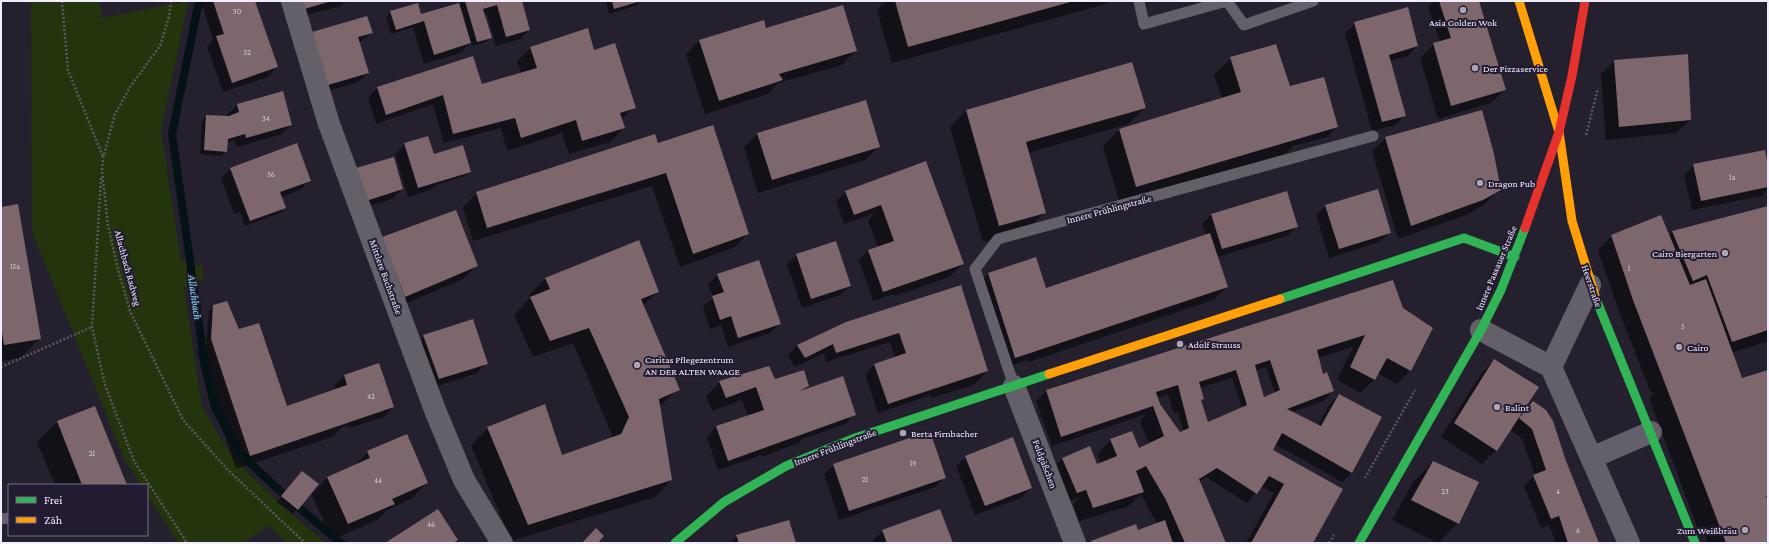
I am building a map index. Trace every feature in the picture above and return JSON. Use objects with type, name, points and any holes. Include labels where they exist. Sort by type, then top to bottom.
[{"type":"street","name":"Mittlere Bachstraße","points":[[292,1],[329,124],[434,410],[464,480],[502,543]]},
{"type":"street","points":[[1519,1],[1549,95],[1559,132]]},
{"type":"street","name":"Innere Passauer Straße","points":[[1359,543],[1481,330],[1501,290],[1515,257],[1559,132],[1572,76],[1585,1]]},
{"type":"street","name":"Heerstraße","points":[[1559,132],[1572,221],[1590,285],[1695,543]]},
{"type":"street","name":"Innere Frühlingstraße","points":[[675,543],[724,502],[786,466],[855,438],[1464,238],[1515,257]]},
{"type":"street","points":[[1550,368],[1590,285]]},
{"type":"street","points":[[1481,330],[1550,368],[1629,543]]},
{"type":"street","name":"Feldgäßchen","points":[[1014,386],[1075,543]]},
{"type":"street","points":[[1591,458],[1651,432]]},
{"type":"lane","points":[[1139,1],[1144,24],[1227,1],[1244,25],[1313,1]]},
{"type":"lane","name":"Innere Frühlingstraße","points":[[1014,386],[975,269],[998,239],[1374,136]]},
{"type":"path","points":[[62,1],[68,70],[103,158]]},
{"type":"path","name":"Allachbach Radweg","points":[[171,1],[169,18],[160,46],[130,87],[115,114],[103,158],[102,170],[108,226],[118,270],[130,311],[183,420],[228,470],[305,543]]},
{"type":"path","points":[[102,170],[92,327],[105,385],[134,461],[187,543]]},
{"type":"path","points":[[1,367],[92,327]]},
{"type":"path","points":[[1364,479],[1412,394],[1420,385]]},
{"type":"path","points":[[1329,543],[1336,530]]},
{"type":"green space","points":[[31,1],[99,1],[102,18],[188,1],[161,131],[181,261],[203,266],[203,280],[184,287],[202,407],[232,457],[281,505],[326,543],[287,543],[268,525],[244,543],[178,543],[148,497],[148,484],[140,484],[125,460],[32,232]]},
{"type":"building","points":[[213,1],[255,1],[278,67],[232,83],[216,36],[224,34]]},
{"type":"building","points":[[302,1],[332,1],[304,9]]},
{"type":"building","points":[[465,1],[522,1],[530,30],[506,37],[497,5],[483,9],[492,38],[477,42]]},
{"type":"building","points":[[612,1],[641,1],[614,9]]},
{"type":"building","points":[[895,1],[1074,1],[908,47]]},
{"type":"building","points":[[1439,1],[1479,1],[1506,90],[1451,106],[1433,43],[1451,38]]},
{"type":"building","points":[[418,3],[421,14],[459,3],[471,43],[434,55],[424,21],[396,30],[390,11]]},
{"type":"building","points":[[843,5],[857,51],[779,74],[783,80],[719,101],[699,40],[764,20],[766,28]]},
{"type":"building","points":[[1408,7],[1418,46],[1389,55],[1406,116],[1382,122],[1354,22]]},
{"type":"building","points":[[367,16],[373,33],[358,37],[369,73],[328,85],[312,32]]},
{"type":"building","points":[[588,28],[594,50],[615,43],[636,108],[620,113],[625,128],[582,141],[576,120],[521,138],[515,118],[453,134],[443,95],[386,115],[377,87],[473,56],[482,84],[537,68],[530,47]]},
{"type":"building","points":[[1276,44],[1290,86],[1324,77],[1338,127],[1136,187],[1119,129],[1241,92],[1230,57]]},
{"type":"building","points":[[1688,54],[1691,120],[1619,127],[1614,60]]},
{"type":"building","points":[[1132,62],[1146,108],[1026,142],[1046,213],[999,226],[966,110]]},
{"type":"building","points":[[283,91],[292,125],[246,138],[245,134],[228,139],[227,152],[204,150],[206,115],[229,116],[239,112],[237,104]]},
{"type":"building","points":[[866,100],[880,147],[772,180],[757,133]]},
{"type":"building","points":[[1482,110],[1494,154],[1501,190],[1483,200],[1411,226],[1385,137]]},
{"type":"building","points":[[713,125],[749,234],[693,254],[666,173],[487,228],[476,192],[655,134],[658,143]]},
{"type":"building","points":[[428,136],[434,154],[463,145],[471,172],[418,188],[404,143]]},
{"type":"building","points":[[297,143],[311,181],[280,192],[286,208],[250,221],[230,168]]},
{"type":"building","points":[[1765,150],[1768,166],[1768,187],[1701,201],[1693,164]]},
{"type":"building","points":[[394,157],[403,189],[366,201],[356,168]]},
{"type":"building","points":[[926,161],[964,264],[883,292],[868,250],[894,241],[881,205],[854,215],[845,191]]},
{"type":"building","points":[[1378,189],[1391,233],[1339,249],[1325,205]]},
{"type":"building","points":[[1287,191],[1298,227],[1222,249],[1211,214]]},
{"type":"building","points":[[18,204],[41,339],[4,345],[1,326],[1,207]]},
{"type":"building","name":"Cairo Biergarten","points":[[1768,206],[1768,330],[1732,342],[1707,275],[1693,281],[1672,231]]},
{"type":"building","points":[[456,210],[478,266],[405,297],[382,237]]},
{"type":"building","points":[[1661,215],[1690,285],[1706,279],[1742,378],[1768,370],[1768,496],[1766,496],[1768,501],[1768,543],[1726,543],[1633,300],[1611,235]]},
{"type":"building","points":[[1210,233],[1228,287],[1015,358],[988,273],[1036,257],[1046,288]]},
{"type":"building","name":"Caritas Pflegezentrum AN DER ALTEN WAAGE","points":[[639,240],[659,292],[641,299],[680,390],[659,399],[672,480],[528,525],[487,427],[545,404],[562,455],[621,434],[629,417],[589,328],[550,341],[530,297],[550,289],[545,278]]},
{"type":"building","points":[[836,241],[851,286],[811,299],[796,254]]},
{"type":"building","points":[[759,260],[781,324],[738,338],[731,316],[720,320],[712,296],[724,292],[717,274]]},
{"type":"building","points":[[1393,280],[1403,308],[1433,328],[1411,371],[1387,358],[1375,380],[1350,367],[1365,335],[1317,350],[1323,374],[1327,372],[1334,391],[1287,409],[1321,426],[1339,394],[1382,417],[1352,473],[1282,433],[1273,450],[1343,489],[1313,543],[1251,543],[1284,484],[1269,476],[1257,494],[1217,468],[1199,479],[1226,543],[1185,543],[1166,500],[1146,466],[1136,471],[1144,492],[1093,508],[1086,490],[1077,493],[1062,458],[1090,446],[1097,464],[1117,456],[1110,439],[1132,431],[1139,448],[1164,436],[1153,406],[1061,437],[1046,390]],"holes":[[[1270,360],[1280,390],[1264,397],[1255,365]],[[1236,370],[1247,405],[1208,422],[1201,400],[1204,399],[1199,382]],[[1178,385],[1189,428],[1180,432],[1160,404],[1156,392]]]},
{"type":"building","points":[[961,285],[988,371],[888,404],[874,364],[906,353],[899,333],[836,353],[833,344],[805,358],[797,345],[846,322]]},
{"type":"building","points":[[227,301],[239,329],[259,323],[287,406],[347,385],[344,375],[379,363],[394,407],[250,456],[211,339],[213,305]]},
{"type":"building","points":[[473,319],[488,364],[439,379],[423,335]]},
{"type":"building","points":[[1494,359],[1539,387],[1497,451],[1454,423]]},
{"type":"building","points":[[769,366],[775,379],[804,370],[809,386],[800,391],[843,376],[856,415],[728,461],[716,426],[764,410],[756,387],[726,398],[719,381]]},
{"type":"building","points":[[1533,401],[1546,410],[1553,421],[1566,461],[1599,543],[1568,543],[1559,516],[1551,519],[1533,475],[1546,470],[1532,429],[1519,418]]},
{"type":"building","points":[[95,406],[127,484],[82,484],[57,421]]},
{"type":"building","points":[[930,431],[946,478],[849,511],[833,464]]},
{"type":"building","points":[[407,434],[428,483],[392,499],[395,504],[348,524],[327,477],[370,458],[367,451]]},
{"type":"building","points":[[1013,437],[1032,488],[985,506],[965,456]]},
{"type":"building","points":[[1433,461],[1479,482],[1459,524],[1411,500]]},
{"type":"building","points":[[302,471],[319,484],[298,510],[281,496]]},
{"type":"building","points":[[438,509],[458,540],[453,543],[385,543]]},
{"type":"building","points":[[940,509],[953,543],[887,543],[882,530]]},
{"type":"building","points":[[789,520],[796,543],[739,543],[736,535]]},
{"type":"building","points":[[1165,520],[1173,543],[1092,543],[1091,541],[1136,524],[1138,530]]},
{"type":"building","points":[[596,528],[604,536],[598,543],[582,543]]},
{"type":"waterway","name":"Allachbach","points":[[199,1],[172,134],[205,367],[215,407],[239,453],[290,500],[341,543]]},
{"type":"traffic: fast","points":[[1359,543],[1481,330],[1501,290],[1525,228]]},
{"type":"traffic: fast","points":[[1280,299],[1464,238],[1515,257]]},
{"type":"traffic: fast","points":[[1596,299],[1695,543]]},
{"type":"traffic: fast","points":[[675,543],[724,502],[786,466],[855,438],[1049,374]]},
{"type":"traffic: slow","points":[[1519,1],[1559,132],[1572,221],[1596,299]]},
{"type":"traffic: slow","points":[[1049,374],[1280,299]]},
{"type":"traffic: jam","points":[[1525,228],[1559,132],[1572,76],[1585,1]]},
{"type":"place","name":"Asia Golden Wok","points":[[1463,10]]},
{"type":"place","name":"Der Pizzaservice","points":[[1475,68]]},
{"type":"place","name":"Dragon Pub","points":[[1480,183]]},
{"type":"place","name":"Cairo Biergarten","points":[[1725,253]]},
{"type":"place","name":"Adolf Strauss","points":[[1180,344]]},
{"type":"place","name":"Cairo","points":[[1679,347]]},
{"type":"place","name":"Caritas Pflegezentrum AN DER ALTEN WAAGE","points":[[637,365]]},
{"type":"place","name":"Balint","points":[[1497,407]]},
{"type":"place","name":"Berta Firnbacher","points":[[903,433]]},
{"type":"place","name":"Zum Weißbräu","points":[[1745,530]]}]
